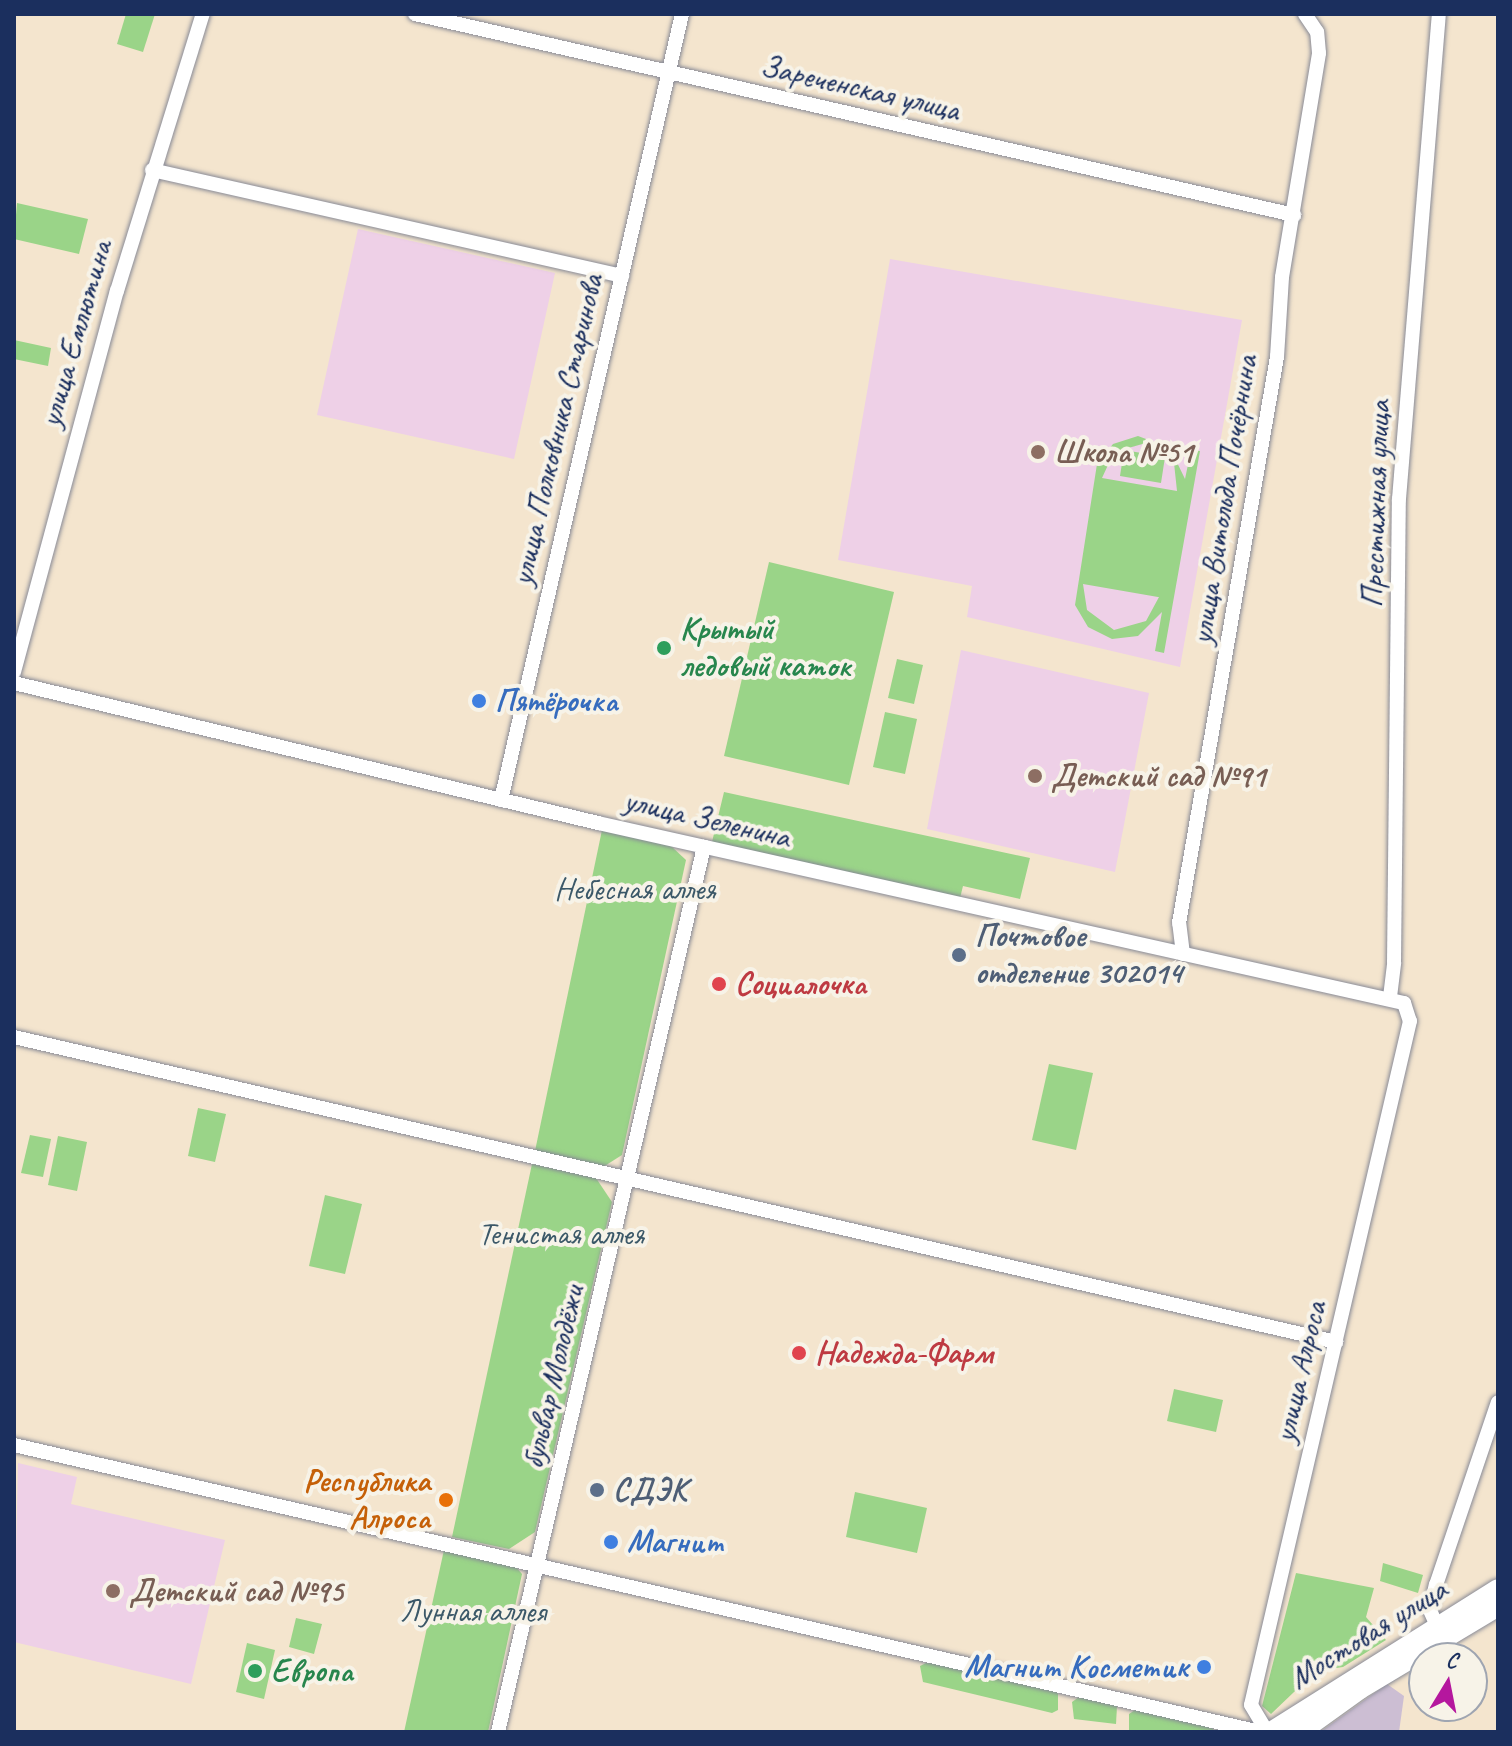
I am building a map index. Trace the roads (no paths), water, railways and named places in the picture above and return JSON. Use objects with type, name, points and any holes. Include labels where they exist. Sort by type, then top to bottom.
[{"type":"main road","name":"Мостовая улица","points":[[1269,1732],[1498,1589]]},
{"type":"main road","name":"Мостовая улица","points":[[1300,1732],[1360,1689],[1498,1606]]},
{"type":"street","name":"улица Емлютина","points":[[14,672],[152,170],[203,14]]},
{"type":"street","name":"Зареченская улица","points":[[415,14],[1294,215]]},
{"type":"street","name":"улица Полковника Старинова","points":[[501,800],[682,14]]},
{"type":"street","name":"улица Витольда Почёрнина","points":[[1183,954],[1179,923],[1277,357],[1294,215],[1319,53],[1317,32],[1305,14]]},
{"type":"street","name":"Престижная улица","points":[[1390,997],[1394,962],[1399,499],[1439,14]]},
{"type":"street","points":[[152,170],[622,276]]},
{"type":"street","name":"улица Зеленина","points":[[14,683],[704,847],[1390,997]]},
{"type":"street","name":"бульвар Молодёжи","points":[[498,1732],[629,1180],[704,847]]},
{"type":"street","name":"улица Алроса","points":[[1269,1732],[1251,1705],[1410,1021],[1404,1003],[1390,997]]},
{"type":"street","points":[[14,1037],[1336,1342]]},
{"type":"street","points":[[1437,1626],[1430,1610],[1436,1585],[1498,1402]]},
{"type":"street","points":[[14,1445],[1260,1732]]},
{"type":"place","name":"Школа №51","points":[[1038,452]]},
{"type":"place","name":"Крытый ледовый каток","points":[[664,648]]},
{"type":"place","name":"Пятёрочка","points":[[479,701]]},
{"type":"place","name":"Детский сад №91","points":[[1035,776]]},
{"type":"place","name":"Почтовое отделение 302014","points":[[959,955]]},
{"type":"place","name":"Социалочка","points":[[719,984]]},
{"type":"place","name":"Надежда-Фарм","points":[[799,1353]]},
{"type":"place","name":"СДЭК","points":[[597,1490]]},
{"type":"place","name":"Республика Алроса","points":[[446,1500]]},
{"type":"place","name":"Магнит","points":[[611,1542]]},
{"type":"place","name":"Детский сад №95","points":[[113,1591]]},
{"type":"place","name":"Магнит Косметик","points":[[1204,1667]]},
{"type":"place","name":"Европа","points":[[255,1671]]},
{"type":"park label","name":"Небесная аллея","points":[[635,889]]},
{"type":"park label","name":"Тенистая аллея","points":[[561,1234]]},
{"type":"park label","name":"Лунная аллея","points":[[473,1611]]}]
